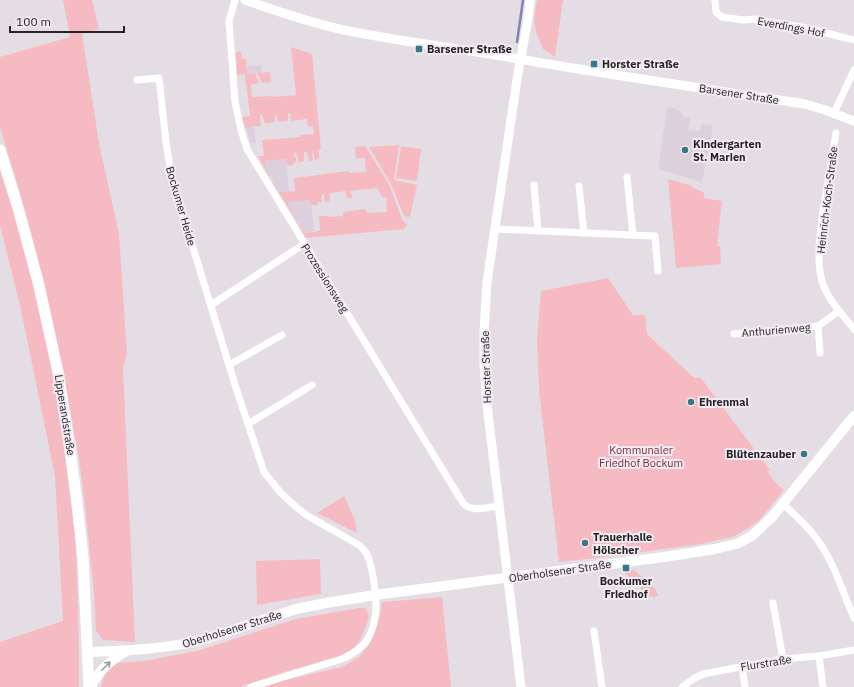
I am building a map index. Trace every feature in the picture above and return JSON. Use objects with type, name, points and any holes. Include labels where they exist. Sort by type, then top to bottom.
[{"type":"main road","name":"Lipperandstraße","points":[[0,150],[18,208],[38,282],[58,372],[72,457],[83,557],[90,687]]},
{"type":"main road","name":"Oberholsener Straße","points":[[87,652],[127,651],[163,648],[186,644],[209,638],[296,609],[326,603],[375,595],[685,554],[733,545],[744,540],[760,529],[772,517],[854,416]]},
{"type":"main road","points":[[90,687],[103,669],[115,658],[127,651]]},
{"type":"street","name":"Prozessionsweg","points":[[235,0],[230,14],[234,102],[247,148],[304,244],[463,503],[466,507],[476,509],[499,506]]},
{"type":"street","name":"Barsener Straße","points":[[245,0],[309,21],[348,31],[805,104],[854,121]]},
{"type":"street","name":"Horster Straße","points":[[521,687],[487,405],[484,363],[484,332],[485,304],[494,230],[530,0]]},
{"type":"street","name":"Everdings Hof","points":[[715,0],[716,12],[722,16],[743,20],[756,19],[807,28],[854,40]]},
{"type":"street","points":[[834,113],[854,70]]},
{"type":"street","name":"Bockumer Heide","points":[[137,80],[159,78],[166,143],[172,179],[229,365],[264,472],[280,492],[296,507],[308,516],[359,545],[370,560],[375,595]]},
{"type":"street","name":"Heinrich-Koch-Straße","points":[[836,133],[820,238],[820,272],[822,281],[833,304],[854,329]]},
{"type":"street","points":[[627,177],[632,236]]},
{"type":"street","points":[[534,186],[538,231]]},
{"type":"street","points":[[580,186],[584,233]]},
{"type":"street","points":[[494,230],[655,236],[658,271]]},
{"type":"street","points":[[211,305],[304,244]]},
{"type":"street","name":"Anthurienweg","points":[[734,334],[818,326],[839,311]]},
{"type":"street","name":"Anthurienweg","points":[[818,326],[820,354]]},
{"type":"street","points":[[229,365],[282,335]]},
{"type":"street","points":[[248,424],[312,385]]},
{"type":"street","points":[[783,504],[807,526],[820,542],[832,564],[854,618]]},
{"type":"street","points":[[251,687],[342,659],[356,651],[365,643],[370,633],[377,607],[375,595]]},
{"type":"street","points":[[773,603],[782,659]]},
{"type":"street","points":[[594,631],[602,687]]},
{"type":"street","name":"Flurstraße","points":[[682,687],[703,674],[782,659],[819,656],[854,650]]},
{"type":"street","points":[[819,656],[823,687]]},
{"type":"street","points":[[742,666],[745,687]]},
{"type":"shaded area","points":[[261,65],[261,73],[247,74],[247,66]]},
{"type":"shaded area","name":"Kindergarten St. Marien","points":[[667,107],[678,109],[684,117],[690,118],[688,130],[700,131],[701,124],[713,126],[702,183],[658,169]]},
{"type":"shaded area","points":[[254,126],[256,143],[251,143],[245,127]]},
{"type":"shaded area","points":[[286,159],[289,191],[280,192],[266,169],[265,161]]},
{"type":"shaded area","points":[[311,200],[314,231],[305,233],[298,221],[296,221],[288,202]]},
{"type":"green space","points":[[63,0],[92,0],[99,29],[82,34],[99,143],[119,234],[127,354],[123,368],[135,642],[103,640],[96,631],[94,593],[85,506],[79,459],[63,371],[45,285],[25,210],[0,127],[0,57],[70,37]]},
{"type":"green space","points":[[537,0],[563,0],[555,57],[543,49],[536,32],[534,19]]},
{"type":"green space","points":[[291,47],[312,54],[321,149],[318,150],[319,159],[316,160],[312,151],[313,161],[309,161],[307,152],[304,152],[304,161],[299,162],[296,153],[294,153],[297,162],[293,163],[293,165],[287,166],[286,159],[265,161],[266,169],[270,175],[269,176],[258,156],[264,156],[262,140],[300,137],[300,135],[314,134],[313,126],[308,126],[307,119],[291,121],[290,113],[288,113],[288,121],[278,122],[275,114],[275,122],[265,123],[262,115],[260,115],[261,126],[245,127],[242,117],[250,116],[245,74],[237,75],[236,52],[241,51],[242,59],[246,59],[247,74],[255,73],[259,83],[251,84],[252,97],[296,95]]},
{"type":"green space","points":[[270,72],[271,82],[262,83],[257,73]]},
{"type":"green space","points":[[399,145],[394,180],[417,185],[410,217],[404,216],[391,184],[369,147]]},
{"type":"green space","points":[[365,146],[389,184],[402,219],[407,225],[404,229],[306,238],[296,221],[305,233],[320,231],[319,216],[343,216],[343,212],[366,209],[367,213],[387,212],[386,197],[382,197],[377,188],[350,191],[353,198],[347,198],[345,191],[330,193],[330,201],[325,202],[324,194],[322,194],[322,202],[318,202],[318,205],[311,205],[310,200],[288,202],[294,217],[272,181],[280,192],[295,191],[294,178],[349,171],[349,173],[366,172],[365,158],[356,158],[355,147]]},
{"type":"green space","points":[[401,146],[421,149],[417,181],[396,178]]},
{"type":"green space","points":[[0,170],[23,245],[33,284],[57,400],[75,536],[79,687],[0,687],[0,642],[63,621],[55,476],[21,310],[0,225]]},
{"type":"green space","points":[[668,179],[689,185],[704,193],[704,198],[722,201],[717,246],[720,246],[721,264],[676,268]]},
{"type":"green space","name":"Kommunaler Friedhof Bockum","points":[[608,278],[633,315],[645,315],[647,334],[692,376],[695,378],[701,378],[770,470],[767,471],[777,484],[784,490],[759,521],[735,536],[701,544],[559,562],[539,391],[537,338],[541,291]]},
{"type":"green space","points":[[344,496],[355,520],[357,533],[317,513]]},
{"type":"green space","points":[[320,559],[321,594],[257,605],[256,561]]},
{"type":"green space","points":[[634,570],[655,589],[658,595],[656,597],[649,596],[623,571]]},
{"type":"green space","points":[[442,597],[451,687],[264,687],[276,682],[342,667],[360,656],[369,645],[380,615],[382,602]]},
{"type":"green space","points":[[366,608],[369,617],[360,640],[352,651],[240,687],[101,687],[105,674],[109,668],[116,663],[144,661],[197,651],[296,619]]},
{"type":"waterway","points":[[517,42],[523,0]]},
{"type":"place","name":"Barsener Straße","points":[[419,49]]},
{"type":"place","name":"Horster Straße","points":[[594,64]]},
{"type":"place","name":"Kindergarten St. Marien","points":[[685,150]]},
{"type":"place","name":"Ehrenmal","points":[[691,402]]},
{"type":"place","name":"Blütenzauber","points":[[804,454]]},
{"type":"place","name":"Trauerhalle Hölscher","points":[[585,543]]},
{"type":"place","name":"Bockumer Friedhof","points":[[626,568]]}]
